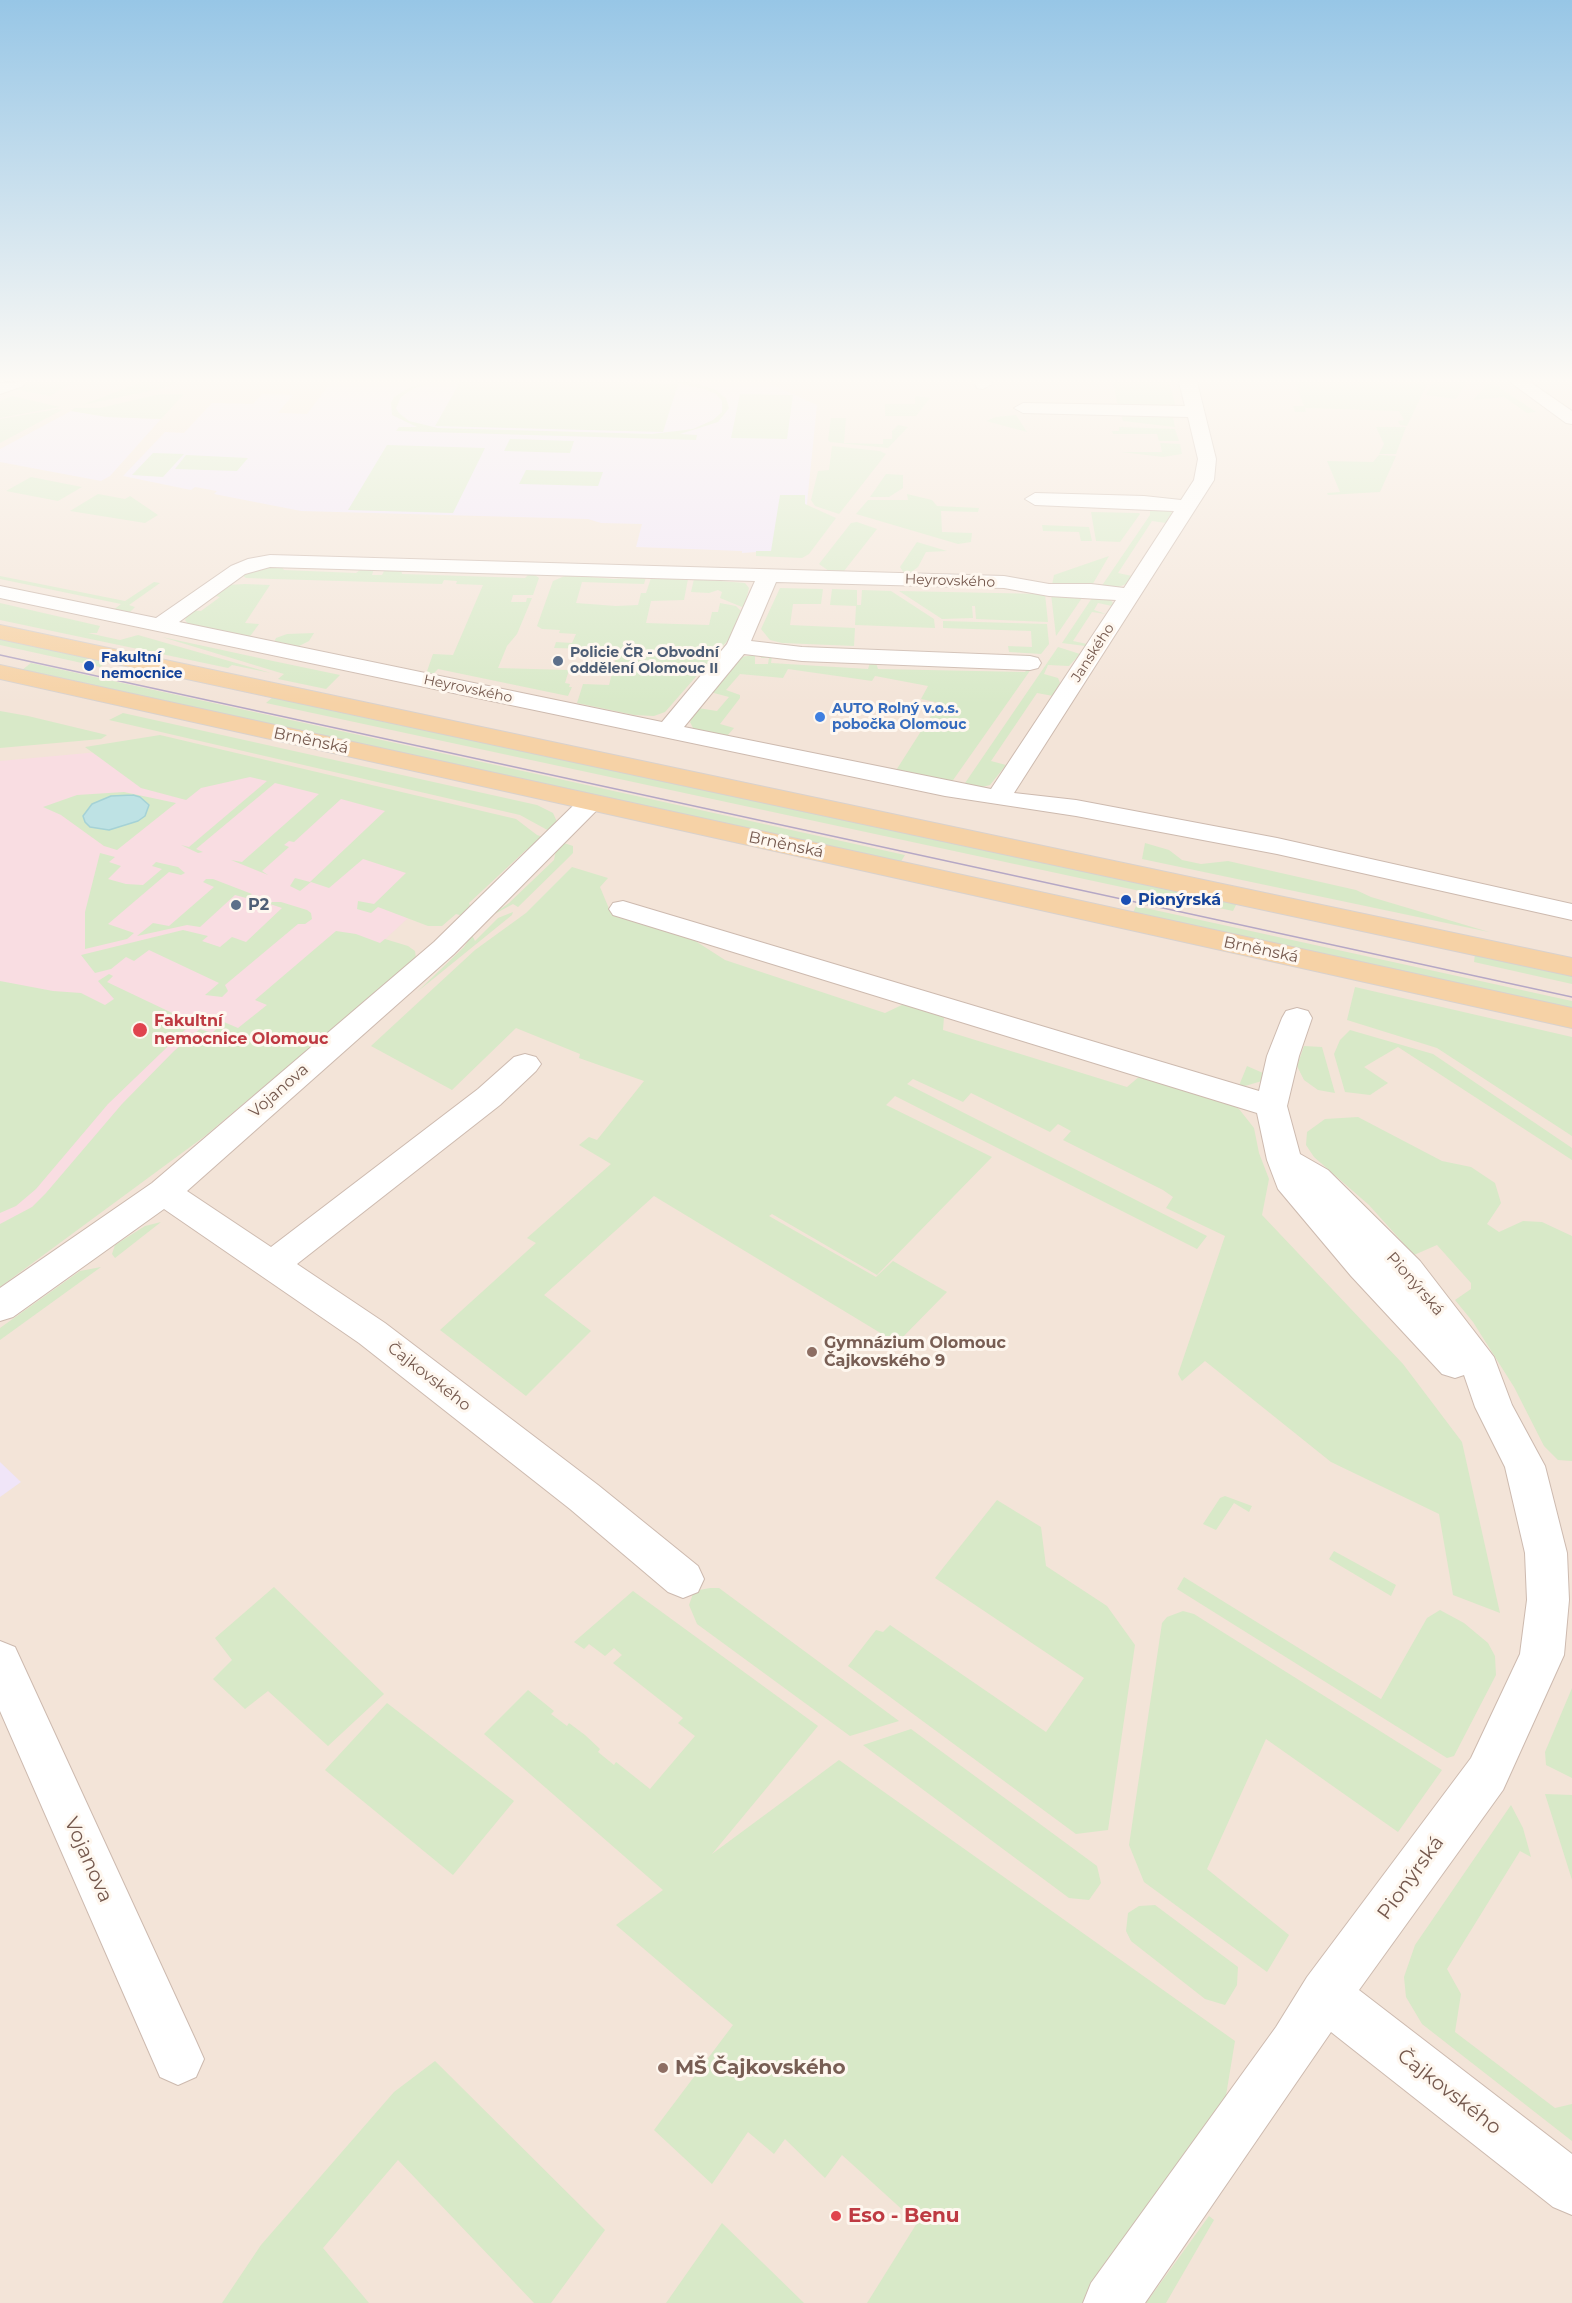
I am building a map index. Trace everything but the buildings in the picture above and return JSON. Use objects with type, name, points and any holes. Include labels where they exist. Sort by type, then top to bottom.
[{"type":"main road","points":[[0,632],[1572,967]]},
{"type":"main road","name":"Brněnská","points":[[0,672],[1572,1018]]},
{"type":"street","name":"Janského","points":[[998,798],[1188,507],[1197,489]]},
{"type":"street","points":[[1035,499],[1144,502],[1188,507]]},
{"type":"street","name":"Heyrovského","points":[[159,626],[238,570],[262,562],[1004,582],[1049,590],[1091,590],[1131,595]]},
{"type":"street","points":[[768,575],[738,646],[668,731],[998,798],[1059,805],[1165,824],[1486,891],[1572,912]]},
{"type":"street","name":"Heyrovského","points":[[0,592],[668,731]]},
{"type":"street","points":[[738,646],[801,654],[1030,663]]},
{"type":"street","name":"Vojanova","points":[[0,1307],[164,1192],[444,948],[591,803]]},
{"type":"street","points":[[622,909],[1271,1106],[1282,1056],[1297,1018]]},
{"type":"street","points":[[272,1265],[489,1097],[525,1064]]},
{"type":"street","name":"Pionýrská","points":[[1111,2303],[1294,2045],[1325,1995],[1487,1774],[1542,1655],[1548,1600],[1546,1553],[1525,1466],[1494,1407],[1364,1268],[1290,1180],[1271,1106]]},
{"type":"street","name":"Čajkovského","points":[[164,1192],[372,1333],[584,1497],[683,1580]]},
{"type":"street","name":"Vojanova","points":[[0,1661],[178,2059]]},
{"type":"street","name":"Čajkovského","points":[[1325,1995],[1572,2188]]},
{"type":"shaded area","points":[[0,489],[1572,489],[1572,2303],[0,2303]]},
{"type":"shaded area","points":[[209,489],[808,489],[806,513],[771,551],[742,553],[742,551],[636,547],[642,524],[601,523],[588,519],[301,511],[214,494],[217,491]]},
{"type":"shaded area","name":"Fakultní nemocnice Olomouc","points":[[132,749],[393,799],[446,883],[355,967],[0,1250],[0,761]]},
{"type":"shaded area","points":[[0,1462],[21,1482],[0,1497]]},
{"type":"green space","points":[[9,489],[78,489],[58,501],[6,491]]},
{"type":"green space","points":[[360,489],[465,489],[453,513],[348,510]]},
{"type":"green space","points":[[814,489],[858,489],[839,514],[815,506],[811,500]]},
{"type":"green space","points":[[875,489],[901,489],[889,497],[870,497]]},
{"type":"green space","points":[[1339,489],[1381,489],[1380,492],[1328,495],[1327,493],[1340,492]]},
{"type":"green space","points":[[98,494],[125,499],[130,496],[158,515],[145,523],[70,511]]},
{"type":"green space","points":[[907,494],[932,500],[937,506],[979,508],[978,512],[941,511],[942,532],[972,533],[971,542],[958,544],[856,514],[868,500],[908,500]]},
{"type":"green space","points":[[780,495],[805,495],[805,504],[836,518],[809,554],[802,558],[756,556],[756,551],[771,551]]},
{"type":"green space","points":[[1150,506],[1168,509],[1173,514],[1166,523],[1152,521],[1118,573],[1132,576],[1126,584],[1116,588],[1101,587],[1150,515]]},
{"type":"green space","points":[[1091,512],[1140,514],[1120,542],[1096,541]]},
{"type":"green space","points":[[857,522],[877,529],[844,571],[829,571],[819,564],[851,523]]},
{"type":"green space","points":[[1042,525],[1089,527],[1092,541],[1081,541],[1079,532],[1043,531]]},
{"type":"green space","points":[[917,542],[947,551],[926,552],[918,567],[910,573],[904,573],[900,567]]},
{"type":"green space","points":[[1109,556],[1091,587],[1052,585],[1054,575]]},
{"type":"green space","points":[[280,564],[284,570],[356,573],[363,568],[374,568],[372,575],[382,575],[385,569],[401,569],[402,574],[525,578],[531,572],[539,578],[533,595],[513,595],[511,602],[526,602],[527,598],[532,598],[517,634],[507,646],[498,668],[569,670],[565,683],[572,687],[568,696],[438,669],[431,676],[426,674],[433,654],[453,655],[483,585],[456,584],[457,581],[444,580],[442,584],[246,578],[242,575],[243,572]]},
{"type":"green space","points":[[567,575],[614,579],[646,577],[644,584],[582,582],[576,603],[616,606],[638,605],[641,593],[646,593],[651,578],[688,579],[684,600],[651,601],[646,623],[709,625],[712,612],[718,612],[720,603],[736,606],[742,612],[729,639],[665,712],[654,716],[634,715],[577,703],[583,684],[609,685],[617,654],[592,653],[593,649],[554,648],[556,642],[572,643],[576,634],[559,633],[560,630],[542,629],[537,626],[553,581]]},
{"type":"green space","points":[[0,576],[125,601],[154,582],[160,583],[129,605],[135,607],[128,614],[112,611],[121,604],[0,579]]},
{"type":"green space","points":[[694,579],[745,583],[749,588],[745,605],[742,607],[720,598],[722,592],[718,590],[709,593],[691,592]]},
{"type":"green space","points":[[227,585],[270,585],[245,623],[259,624],[248,637],[189,625],[185,620],[190,610],[201,611],[220,597],[211,595]]},
{"type":"green space","points":[[780,588],[823,589],[821,604],[793,604],[790,625],[855,628],[854,646],[782,643],[770,640],[761,629]]},
{"type":"green space","points":[[832,589],[857,590],[857,605],[861,605],[862,590],[891,591],[934,619],[935,628],[855,625],[856,606],[830,605]]},
{"type":"green space","points":[[899,591],[1045,594],[1048,622],[976,619],[975,606],[972,606],[973,618],[942,619]]},
{"type":"green space","points":[[1051,594],[1084,595],[1056,636]]},
{"type":"green space","points":[[1094,595],[1109,598],[1113,603],[1112,606],[1098,603],[1094,610],[1106,614],[1092,612],[1073,641],[1087,644],[1085,646],[1062,643]]},
{"type":"green space","points":[[0,603],[100,626],[97,633],[88,633],[120,640],[138,635],[271,673],[232,665],[228,668],[0,620]]},
{"type":"green space","points":[[943,621],[1047,624],[1049,644],[1041,654],[1009,652],[1008,646],[1032,647],[1031,631],[943,628]]},
{"type":"green space","points":[[314,633],[309,641],[297,647],[274,642],[276,638],[287,634]]},
{"type":"green space","points":[[162,637],[340,675],[326,689],[278,679],[284,674]]},
{"type":"green space","points":[[0,639],[107,662],[100,667],[0,645]]},
{"type":"green space","points":[[1058,647],[1080,654],[1069,666],[1048,665],[1044,674],[1058,678],[1060,683],[1053,696],[1037,693],[991,761],[1006,765],[990,785],[978,788],[963,786]]},
{"type":"green space","points":[[755,655],[755,664],[768,664],[769,658],[761,658],[761,655],[772,656],[771,663],[868,669],[870,663],[876,663],[878,669],[1025,672],[1031,664],[1034,665],[951,783],[895,772],[939,703],[921,699],[928,686],[875,676],[872,681],[788,669],[783,678],[740,674],[726,690],[740,695],[740,698],[720,724],[734,728],[727,736],[694,730],[690,722],[698,708],[717,711],[729,697],[710,692],[740,657]]},
{"type":"green space","points":[[31,663],[905,855],[900,863],[22,670]]},
{"type":"green space","points":[[273,697],[1237,903],[1233,911],[266,703]]},
{"type":"green space","points":[[0,711],[107,735],[101,739],[0,748]]},
{"type":"green space","points":[[123,713],[537,805],[553,813],[558,824],[551,832],[520,815],[109,720]]},
{"type":"green space","points":[[160,735],[516,819],[537,835],[546,838],[535,848],[526,850],[469,903],[471,908],[463,916],[456,914],[442,926],[428,926],[378,907],[371,913],[357,909],[358,901],[374,904],[406,873],[363,859],[329,888],[311,882],[300,891],[290,886],[295,878],[310,882],[385,811],[341,799],[294,842],[289,841],[284,845],[289,847],[262,871],[268,875],[231,860],[242,862],[319,794],[275,783],[196,849],[203,852],[198,853],[181,845],[189,847],[267,781],[250,777],[201,788],[186,800],[141,788],[85,747]]},
{"type":"green space","points":[[124,792],[176,803],[117,850],[104,846],[61,815],[43,807],[77,795]]},
{"type":"green space","points":[[564,843],[573,846],[573,853],[563,863],[518,907],[513,904],[489,917],[509,903],[554,860],[556,850]]},
{"type":"green space","points":[[1145,843],[1169,850],[1182,860],[1201,864],[1228,861],[1356,890],[1371,897],[1489,932],[1142,859]]},
{"type":"green space","points":[[100,853],[115,857],[109,862],[121,866],[108,879],[126,884],[143,885],[162,869],[152,866],[156,862],[178,867],[185,873],[181,875],[169,872],[108,924],[134,933],[127,939],[85,949],[85,912]]},
{"type":"green space","points":[[572,867],[608,878],[600,887],[610,911],[683,933],[725,960],[885,1013],[906,1003],[944,1017],[943,1030],[1127,1087],[1140,1076],[1231,1104],[1239,1109],[1254,1128],[1259,1153],[1269,1179],[1262,1215],[1403,1364],[1462,1442],[1500,1613],[1453,1595],[1439,1514],[1331,1462],[1205,1361],[1182,1381],[1178,1374],[1225,1236],[1166,1208],[1173,1197],[1163,1190],[1063,1140],[1071,1131],[1058,1124],[1050,1132],[971,1093],[963,1102],[913,1079],[907,1084],[1207,1236],[1197,1249],[895,1096],[886,1105],[992,1157],[877,1275],[772,1214],[769,1216],[876,1277],[893,1261],[947,1292],[897,1343],[654,1196],[544,1295],[591,1331],[526,1396],[440,1330],[536,1243],[527,1238],[611,1164],[579,1145],[589,1137],[597,1140],[644,1081],[579,1058],[580,1054],[516,1028],[452,1090],[371,1046],[475,950],[526,913]]},
{"type":"green space","points":[[206,879],[213,879],[252,894],[246,898],[235,895],[200,927],[187,925],[137,936],[153,923],[169,926],[214,887],[203,882]]},
{"type":"green space","points":[[281,902],[307,910],[311,913],[312,919],[305,924],[298,924],[225,985],[228,991],[222,997],[205,995],[219,983],[149,950],[134,961],[126,957],[111,969],[95,973],[81,955],[183,930],[208,936],[202,941],[220,947],[232,937],[246,942],[282,908],[270,904]]},
{"type":"green space","points":[[1136,906],[1572,1001],[1572,1008],[1133,913]]},
{"type":"green space","points":[[513,912],[417,992],[464,947],[472,935],[475,941],[498,918]]},
{"type":"green space","points":[[336,931],[356,934],[380,943],[385,939],[408,946],[415,951],[416,958],[376,996],[370,997],[205,1136],[0,1287],[0,1224],[32,1207],[122,1104],[174,1051],[200,1029],[212,1033],[224,1022],[238,1028],[267,1005],[255,1000]]},
{"type":"green space","points":[[1475,954],[1572,976],[1572,984],[1474,962]]},
{"type":"green space","points":[[109,974],[113,976],[107,982],[189,1021],[184,1027],[187,1028],[108,1104],[36,1189],[16,1206],[0,1213],[0,981],[53,991],[81,993],[105,1005],[114,999],[98,981]]},
{"type":"green space","points":[[1355,987],[1572,1037],[1572,1136],[1437,1048],[1347,1020]]},
{"type":"green space","points":[[1350,1030],[1433,1054],[1572,1148],[1572,1160],[1398,1047],[1364,1067],[1388,1083],[1370,1095],[1345,1092],[1334,1054],[1340,1040]]},
{"type":"green space","points":[[1304,1046],[1322,1047],[1335,1093],[1318,1090],[1304,1080],[1297,1066]]},
{"type":"green space","points":[[1247,1066],[1263,1073],[1262,1081],[1238,1088]]},
{"type":"green space","points":[[1358,1117],[1442,1161],[1471,1167],[1495,1183],[1501,1203],[1487,1224],[1499,1232],[1523,1221],[1542,1222],[1572,1236],[1572,1461],[1558,1460],[1544,1446],[1514,1387],[1473,1322],[1455,1300],[1471,1289],[1471,1283],[1437,1245],[1414,1255],[1369,1205],[1314,1157],[1306,1145],[1307,1132],[1325,1119]]},
{"type":"green space","points":[[161,1222],[115,1258],[112,1254],[115,1245],[145,1226]]},
{"type":"green space","points":[[101,1267],[0,1340],[0,1328],[80,1271]]},
{"type":"green space","points":[[1225,1496],[1252,1506],[1249,1512],[1234,1503],[1216,1530],[1203,1524],[1220,1498]]},
{"type":"green space","points":[[997,1500],[1041,1527],[1046,1566],[1107,1606],[1135,1645],[1108,1830],[1076,1834],[848,1666],[876,1630],[883,1632],[890,1625],[1046,1732],[1084,1678],[935,1578]]},
{"type":"green space","points":[[1334,1551],[1396,1585],[1391,1596],[1329,1559]]},
{"type":"green space","points":[[1184,1577],[1381,1699],[1427,1618],[1440,1610],[1464,1623],[1488,1643],[1495,1656],[1496,1675],[1454,1756],[1447,1758],[1177,1589]]},
{"type":"green space","points":[[274,1587],[384,1694],[328,1746],[268,1691],[245,1709],[213,1679],[232,1660],[215,1638]]},
{"type":"green space","points":[[719,1588],[899,1721],[850,1736],[697,1624],[689,1605],[694,1591]]},
{"type":"green space","points":[[633,1591],[818,1726],[712,1854],[839,1760],[1235,2041],[1216,2156],[1110,2303],[867,2303],[917,2223],[842,2155],[825,2178],[785,2139],[774,2154],[748,2132],[712,2184],[654,2130],[733,2025],[616,1925],[663,1890],[484,1734],[528,1690],[554,1711],[551,1714],[567,1726],[569,1723],[585,1735],[600,1749],[598,1752],[614,1765],[616,1762],[650,1789],[695,1736],[678,1723],[683,1718],[613,1663],[622,1655],[614,1648],[605,1656],[589,1644],[584,1649],[574,1642]]},
{"type":"green space","points":[[1183,1611],[1194,1614],[1442,1770],[1398,1832],[1266,1739],[1207,1869],[1289,1935],[1267,1972],[1144,1882],[1129,1845],[1162,1623],[1167,1617]]},
{"type":"green space","points":[[1572,1688],[1572,1778],[1546,1765],[1545,1752]]},
{"type":"green space","points":[[387,1703],[514,1801],[453,1875],[325,1770]]},
{"type":"green space","points":[[911,1729],[1097,1866],[1101,1883],[1089,1900],[1069,1898],[863,1745]]},
{"type":"green space","points":[[1545,1794],[1572,1795],[1572,1880]]},
{"type":"green space","points":[[1511,1805],[1523,1828],[1531,1857],[1520,1851],[1447,1969],[1461,1994],[1455,2032],[1555,2108],[1572,2104],[1572,2141],[1422,2024],[1406,1997],[1404,1977],[1415,1945]]},
{"type":"green space","points":[[1155,1905],[1238,1967],[1237,1985],[1225,2005],[1205,1999],[1131,1941],[1126,1931],[1128,1913],[1139,1906]]},
{"type":"green space","points":[[435,2061],[605,2230],[551,2303],[534,2303],[398,2160],[323,2248],[369,2303],[222,2303],[261,2245],[394,2092]]},
{"type":"green space","points":[[1209,2216],[1214,2220],[1166,2303],[1146,2303]]},
{"type":"green space","points":[[723,2224],[804,2303],[666,2303]]},
{"type":"water","points":[[111,796],[140,797],[149,805],[145,816],[138,821],[109,830],[90,827],[85,822],[83,816],[92,804]]},
{"type":"tram line","points":[[0,655],[1572,997]]},
{"type":"place","name":"Policie ČR - Obvodní oddělení Olomouc II","points":[[558,661]]},
{"type":"place","name":"Fakultní nemocnice","points":[[89,666]]},
{"type":"place","name":"AUTO Rolný v.o.s. pobočka Olomouc","points":[[820,717]]},
{"type":"place","name":"Pionýrská","points":[[1126,900]]},
{"type":"place","name":"P2","points":[[236,905]]},
{"type":"place","name":"Fakultní nemocnice Olomouc","points":[[140,1030]]},
{"type":"place","name":"Gymnázium Olomouc Čajkovského 9","points":[[812,1352]]},
{"type":"place","name":"MŠ Čajkovského","points":[[663,2068]]},
{"type":"place","name":"Eso - Benu","points":[[836,2216]]}]
